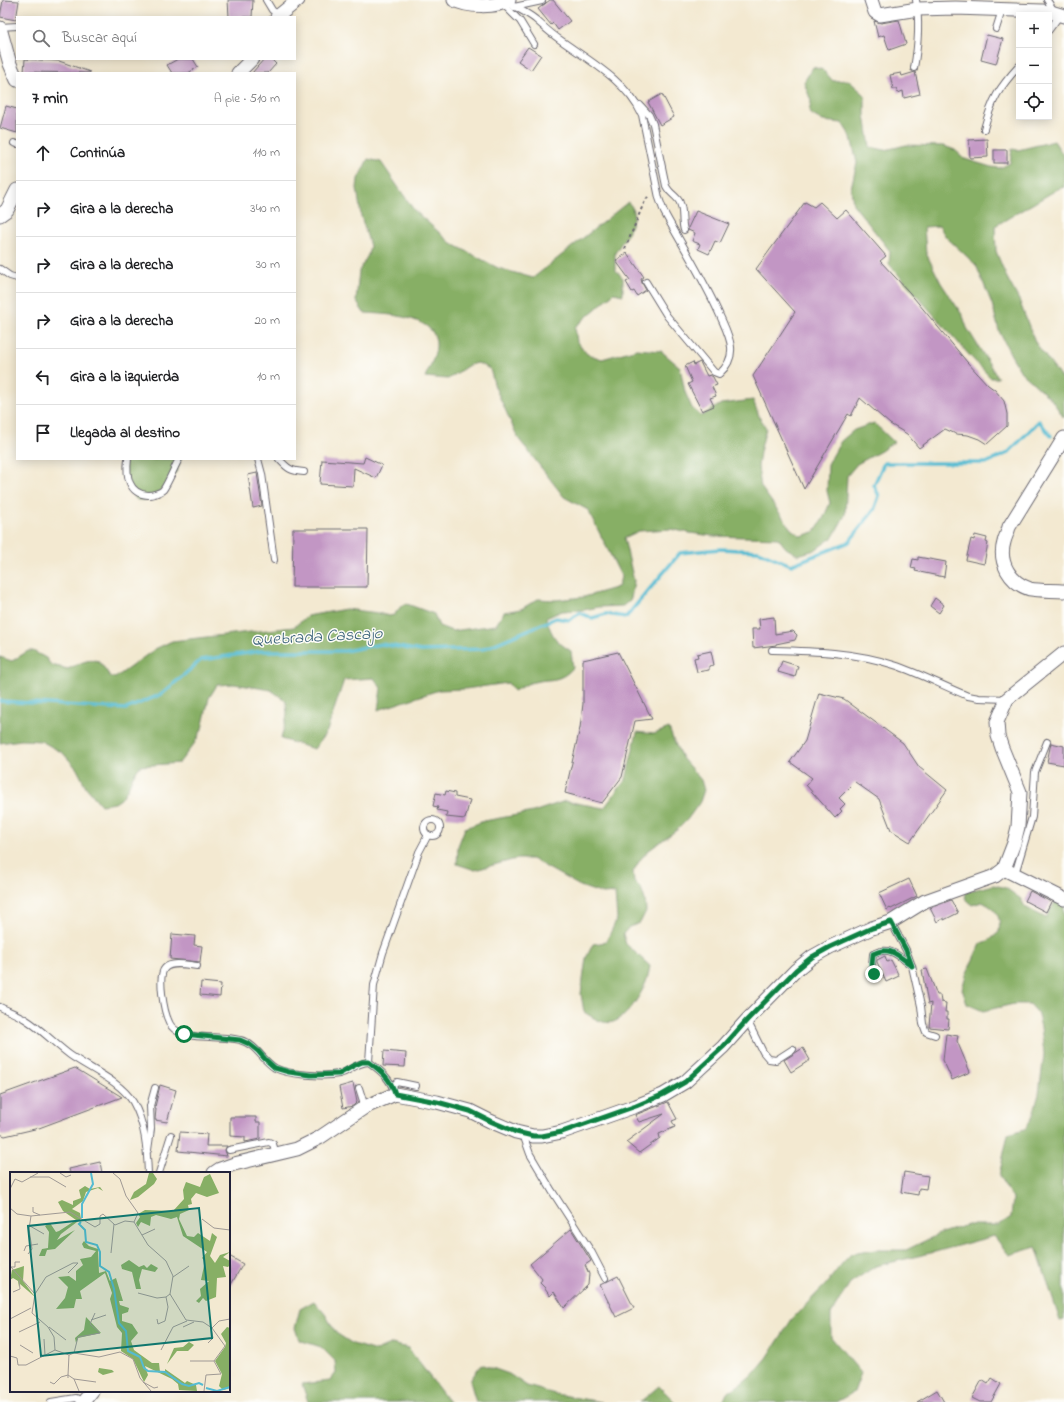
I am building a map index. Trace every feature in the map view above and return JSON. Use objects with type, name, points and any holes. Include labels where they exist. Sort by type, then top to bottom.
[{"type":"street","points":[[278,16],[298,0]]},
{"type":"street","points":[[454,0],[466,5],[478,6],[508,3]]},
{"type":"street","points":[[871,0],[877,14],[917,4],[955,8],[1042,11],[1059,15]]},
{"type":"street","points":[[0,28],[10,64],[16,78]]},
{"type":"street","points":[[239,72],[251,60]]},
{"type":"street","points":[[0,215],[6,210],[16,192]]},
{"type":"street","points":[[1064,438],[1009,527],[1003,543],[1002,558],[1010,576],[1018,584],[1030,589],[1064,591]]},
{"type":"street","points":[[1010,871],[1018,827],[1020,792],[998,736],[997,722],[1007,699],[1064,653]]},
{"type":"street","points":[[216,1172],[234,1164],[297,1149],[319,1138],[365,1107],[394,1090],[470,1111],[490,1121],[524,1134],[542,1136],[562,1132],[636,1106],[662,1095],[685,1082],[723,1047],[796,970],[812,957],[872,928],[891,922],[925,901],[1010,871],[1064,899]]},
{"type":"street","points":[[83,1402],[91,1392]]},
{"type":"lane","points":[[266,0],[278,16]]},
{"type":"lane","points":[[1047,0],[1059,15],[1052,26]]},
{"type":"lane","points":[[508,3],[542,1]]},
{"type":"lane","points":[[508,3],[534,44]]},
{"type":"lane","points":[[508,3],[534,18],[555,36],[601,70],[617,83],[649,115],[653,124],[666,186],[669,193],[680,201],[684,230]]},
{"type":"lane","points":[[914,68],[918,42],[917,4]]},
{"type":"lane","points":[[996,29],[1002,10]]},
{"type":"lane","points":[[0,28],[16,26]]},
{"type":"lane","points":[[984,129],[989,110],[997,92],[1016,70]]},
{"type":"lane","points":[[630,96],[638,106],[642,115],[659,198],[664,212],[714,301],[728,336],[731,348],[730,359],[725,368],[719,374],[714,372],[672,322],[646,282]]},
{"type":"lane","points":[[0,269],[10,276],[16,278]]},
{"type":"lane","points":[[128,460],[128,477],[135,490],[139,494],[152,495],[163,490],[178,460]]},
{"type":"lane","points":[[258,460],[262,474],[274,560]]},
{"type":"lane","points":[[280,460],[285,466],[293,471],[304,472]]},
{"type":"lane","points":[[772,650],[819,652],[872,659],[894,665],[968,696],[1007,699]]},
{"type":"lane","points":[[1010,871],[1032,816],[1035,772],[1047,742]]},
{"type":"lane","points":[[369,1062],[374,986],[383,953],[420,852],[428,835]]},
{"type":"lane","points":[[891,922],[906,950],[912,966],[921,1006],[923,1024],[926,1032],[934,1035]]},
{"type":"lane","points":[[874,974],[872,965],[873,954],[878,951],[890,951],[912,966]]},
{"type":"lane","points":[[197,966],[176,964],[165,967],[162,973],[160,980],[169,1022],[176,1030],[184,1034],[194,1036],[240,1040],[249,1044],[258,1051],[275,1068],[289,1072],[311,1075],[339,1074],[362,1062],[369,1062],[388,1077],[394,1090]]},
{"type":"lane","points":[[0,1007],[24,1018],[71,1056],[106,1077],[123,1090],[132,1101],[139,1115],[144,1133],[148,1172]]},
{"type":"lane","points":[[747,1020],[763,1052],[769,1059],[776,1060],[793,1050]]},
{"type":"lane","points":[[394,1090],[397,1082],[416,1086]]},
{"type":"lane","points":[[147,1155],[151,1129],[150,1106],[155,1088]]},
{"type":"lane","points":[[359,1088],[365,1107]]},
{"type":"lane","points":[[524,1134],[532,1158],[592,1253],[605,1278]]},
{"type":"lane","points":[[159,1172],[170,1135]]},
{"type":"lane","points":[[229,1150],[269,1142],[273,1144],[276,1154]]},
{"type":"lane","points":[[51,1402],[76,1398],[83,1402]]},
{"type":"path","points":[[625,249],[643,205],[656,183]]},
{"type":"green space","points":[[813,67],[823,70],[833,81],[848,80],[865,95],[865,115],[870,147],[885,150],[906,145],[944,146],[955,150],[965,159],[991,167],[1000,168],[1010,163],[1012,149],[1018,150],[1054,141],[1064,156],[1064,187],[1058,189],[995,226],[996,251],[1006,276],[1019,300],[1035,342],[1064,384],[1064,418],[1051,399],[1021,372],[999,331],[992,304],[976,265],[946,237],[939,226],[924,227],[926,253],[941,283],[963,316],[967,328],[998,378],[991,378],[889,264],[890,251],[853,204],[851,188],[857,163],[851,137],[842,123],[823,121],[809,113],[811,101],[804,82]]},
{"type":"green space","points":[[368,159],[381,162],[414,210],[451,243],[498,268],[533,278],[628,202],[632,207],[634,216],[628,233],[615,253],[615,269],[623,278],[623,295],[614,293],[575,327],[577,342],[587,354],[602,359],[637,349],[661,351],[680,367],[685,392],[692,408],[701,416],[721,404],[753,400],[759,416],[766,428],[758,467],[761,487],[791,529],[801,536],[814,532],[823,519],[830,503],[827,491],[828,464],[841,441],[854,430],[874,423],[894,442],[857,464],[847,476],[845,515],[833,537],[815,550],[798,555],[786,548],[778,538],[713,536],[670,529],[639,531],[624,538],[634,581],[631,599],[623,606],[562,611],[546,618],[550,630],[555,638],[571,651],[573,668],[559,678],[526,684],[514,691],[508,683],[465,689],[439,690],[378,710],[381,688],[374,678],[344,680],[327,731],[314,749],[281,739],[287,715],[286,701],[271,690],[234,684],[217,685],[209,698],[202,729],[194,744],[179,763],[140,766],[121,799],[115,803],[101,805],[86,787],[77,769],[63,753],[41,741],[21,740],[0,743],[0,657],[12,661],[28,651],[33,651],[46,658],[51,665],[68,669],[79,663],[95,660],[99,661],[110,676],[115,678],[155,649],[172,641],[294,627],[307,616],[346,609],[389,616],[394,615],[402,605],[407,604],[434,614],[439,626],[452,631],[496,625],[504,612],[521,609],[538,599],[555,600],[584,597],[619,586],[621,576],[588,510],[564,497],[518,438],[495,387],[490,369],[478,363],[469,365],[448,379],[425,377],[433,360],[436,346],[433,333],[427,326],[417,321],[395,315],[364,313],[356,301],[359,271],[368,255],[370,246],[361,216],[357,188],[358,179]]},
{"type":"green space","points":[[123,460],[181,460],[177,471],[155,498],[151,500],[137,500],[125,481]]},
{"type":"green space","points":[[669,728],[682,758],[701,780],[704,790],[700,802],[687,820],[678,829],[648,851],[640,860],[633,872],[634,881],[641,888],[645,900],[646,911],[640,923],[629,927],[623,934],[626,944],[650,966],[644,987],[633,1005],[618,1020],[609,1023],[598,1020],[584,1012],[581,994],[586,958],[593,944],[606,942],[617,919],[615,893],[603,894],[580,886],[532,859],[516,859],[475,870],[457,864],[458,846],[465,828],[484,821],[533,812],[565,801],[604,808],[626,779],[637,732],[654,734]]},
{"type":"green space","points":[[994,885],[1006,888],[1021,899],[1025,907],[1046,918],[1056,900],[1064,904],[1064,1320],[1060,1321],[1036,1247],[1009,1255],[994,1236],[876,1266],[850,1283],[831,1314],[831,1337],[861,1373],[854,1392],[836,1402],[723,1402],[727,1393],[755,1372],[767,1358],[792,1319],[826,1284],[851,1254],[876,1250],[906,1250],[941,1233],[967,1225],[999,1225],[1011,1217],[1013,1199],[999,1176],[1008,1134],[1025,1129],[1032,1118],[1039,1094],[1044,1054],[1041,1027],[1037,1012],[1030,1004],[1014,1004],[983,1011],[967,1004],[962,989],[966,975],[980,944],[990,940],[999,932],[998,917],[994,910],[982,902],[972,905],[966,900],[964,892]]},
{"type":"green space","points":[[314,1301],[325,1314],[336,1333],[353,1344],[376,1351],[392,1344],[408,1348],[449,1402],[308,1402],[302,1384],[330,1381],[336,1373],[335,1361],[321,1347],[299,1340],[295,1328],[300,1309]]},
{"type":"green space","points":[[481,1364],[509,1374],[527,1386],[555,1394],[601,1402],[476,1402],[470,1381]]},
{"type":"green space","points":[[659,1386],[675,1402],[640,1402]]},
{"type":"building","points":[[3,0],[19,1],[16,20],[0,17]]},
{"type":"building","points":[[228,0],[253,0],[252,16],[229,16]]},
{"type":"building","points":[[550,0],[553,0],[570,21],[558,30],[553,23],[551,25],[538,9]]},
{"type":"building","points":[[899,20],[906,44],[889,50],[884,35],[878,37],[874,21],[881,23]]},
{"type":"building","points":[[987,35],[1003,39],[996,64],[981,60]]},
{"type":"building","points":[[528,47],[541,55],[531,70],[518,61]]},
{"type":"building","points":[[25,60],[42,60],[59,61],[90,72],[24,72]]},
{"type":"building","points":[[176,60],[194,60],[198,67],[190,72],[171,72],[167,65]]},
{"type":"building","points":[[263,60],[272,60],[276,64],[269,72],[253,72]]},
{"type":"building","points":[[915,72],[920,94],[904,98],[903,91],[898,93],[896,89],[893,89],[890,75],[901,73],[902,76]]},
{"type":"building","points":[[662,94],[674,117],[660,125],[648,102]]},
{"type":"building","points":[[6,106],[16,109],[16,133],[0,128]]},
{"type":"building","points":[[987,139],[988,157],[970,158],[969,140]]},
{"type":"building","points":[[994,150],[1007,150],[1007,163],[994,163]]},
{"type":"building","points":[[805,202],[814,207],[820,202],[837,218],[846,210],[886,256],[880,261],[909,292],[967,362],[1004,401],[1007,414],[1007,426],[987,444],[968,435],[956,434],[945,429],[919,448],[907,434],[890,424],[860,398],[851,416],[848,414],[804,489],[753,376],[795,312],[756,269]]},
{"type":"building","points":[[696,211],[729,224],[720,243],[715,241],[709,254],[698,249],[700,244],[692,241],[695,233],[688,230]]},
{"type":"building","points":[[627,253],[644,277],[641,279],[646,290],[637,296],[634,291],[632,292],[626,282],[630,280],[616,261]]},
{"type":"building","points":[[693,362],[694,365],[700,362],[707,376],[710,375],[713,377],[717,385],[712,387],[716,396],[710,398],[714,406],[702,411],[688,384],[692,382],[685,366]]},
{"type":"building","points":[[365,457],[382,465],[376,478],[354,468],[353,486],[320,484],[322,460],[363,463]]},
{"type":"building","points":[[257,473],[262,506],[253,508],[248,475]]},
{"type":"building","points":[[293,529],[368,529],[367,587],[292,587]]},
{"type":"building","points":[[975,535],[987,538],[986,542],[988,543],[984,564],[966,560],[971,539],[974,540]]},
{"type":"building","points":[[918,557],[946,562],[944,577],[915,571],[916,569],[911,568],[913,559],[918,560]]},
{"type":"building","points":[[935,598],[944,605],[939,613],[930,606]]},
{"type":"building","points":[[774,617],[775,634],[793,631],[797,635],[795,640],[776,645],[753,648],[752,629],[760,629],[759,619]]},
{"type":"building","points":[[711,651],[714,665],[709,666],[709,670],[697,672],[694,658],[698,657],[697,654]]},
{"type":"building","points":[[618,652],[652,719],[635,721],[622,777],[602,803],[565,793],[580,728],[583,704],[583,660]]},
{"type":"building","points":[[782,661],[798,666],[795,677],[778,672]]},
{"type":"building","points":[[819,693],[844,699],[903,743],[919,767],[947,790],[910,842],[891,830],[879,799],[855,782],[839,798],[845,804],[840,809],[842,811],[835,818],[806,785],[812,778],[790,762],[805,741]]},
{"type":"building","points":[[1051,743],[1064,746],[1064,765],[1047,762]]},
{"type":"building","points":[[446,791],[455,793],[455,797],[470,800],[465,819],[446,817],[447,812],[437,810],[438,807],[433,806],[436,793],[445,795]]},
{"type":"building","points":[[909,879],[917,896],[887,910],[879,893]]},
{"type":"building","points":[[1030,891],[1051,902],[1046,912],[1025,901]]},
{"type":"building","points":[[951,900],[958,913],[937,922],[930,908]]},
{"type":"building","points":[[172,934],[195,936],[194,945],[202,946],[200,962],[170,959]]},
{"type":"building","points":[[885,956],[887,962],[891,960],[899,976],[886,982],[877,962],[877,960]]},
{"type":"building","points":[[927,969],[937,995],[940,995],[941,1002],[946,1003],[945,1012],[947,1012],[947,1019],[949,1019],[948,1029],[929,1027],[931,1003],[928,1004],[922,970]]},
{"type":"building","points":[[201,982],[221,984],[220,997],[200,995]]},
{"type":"building","points":[[946,1034],[958,1036],[957,1041],[970,1072],[952,1080],[943,1060]]},
{"type":"building","points":[[803,1048],[810,1060],[791,1072],[784,1060]]},
{"type":"building","points":[[384,1051],[406,1053],[405,1067],[383,1066]]},
{"type":"building","points":[[75,1068],[122,1097],[39,1128],[5,1136],[0,1134],[0,1095]]},
{"type":"building","points":[[353,1083],[357,1102],[353,1106],[343,1108],[339,1087]]},
{"type":"building","points":[[160,1085],[176,1090],[167,1122],[155,1120],[155,1107]]},
{"type":"building","points":[[668,1102],[677,1119],[672,1121],[675,1127],[659,1134],[660,1138],[639,1153],[626,1142],[664,1114],[639,1122],[635,1115]]},
{"type":"building","points":[[230,1117],[256,1117],[256,1122],[260,1122],[260,1139],[245,1142],[245,1137],[230,1136]]},
{"type":"building","points":[[180,1132],[207,1134],[206,1146],[227,1146],[225,1150],[227,1156],[178,1151]]},
{"type":"building","points":[[100,1162],[102,1172],[70,1172],[69,1169]]},
{"type":"building","points":[[904,1172],[928,1176],[926,1189],[919,1188],[918,1195],[901,1192]]},
{"type":"building","points":[[571,1229],[591,1261],[585,1265],[589,1274],[588,1285],[564,1308],[554,1292],[550,1296],[540,1283],[542,1279],[530,1264]]},
{"type":"building","points":[[230,1257],[243,1264],[230,1286]]},
{"type":"building","points":[[618,1276],[634,1308],[616,1317],[600,1285]]},
{"type":"building","points":[[992,1378],[1001,1384],[991,1402],[980,1402],[972,1398],[982,1380],[988,1384]]},
{"type":"building","points":[[937,1390],[944,1402],[917,1402]]},
{"type":"waterway","name":"Quebrada Cascajo","points":[[0,701],[126,709],[162,694],[201,660],[262,651],[345,651],[381,644],[421,651],[483,649],[556,618],[569,620],[580,613],[592,618],[606,614],[626,617],[680,553],[720,549],[758,551],[791,565],[849,542],[874,510],[879,496],[874,485],[884,463],[986,463],[1008,453],[1039,421],[1051,436]]},
{"type":"route","points":[[184,1034],[240,1040],[249,1044],[258,1051],[275,1068],[289,1072],[311,1075],[339,1074],[362,1062],[369,1062],[388,1077],[395,1094],[437,1102],[470,1111],[516,1132],[533,1136],[542,1136],[562,1132],[636,1106],[671,1091],[685,1082],[714,1056],[796,970],[812,957],[872,928],[891,922],[906,950],[912,966],[890,951],[878,951],[873,954],[872,965],[874,974]]}]
